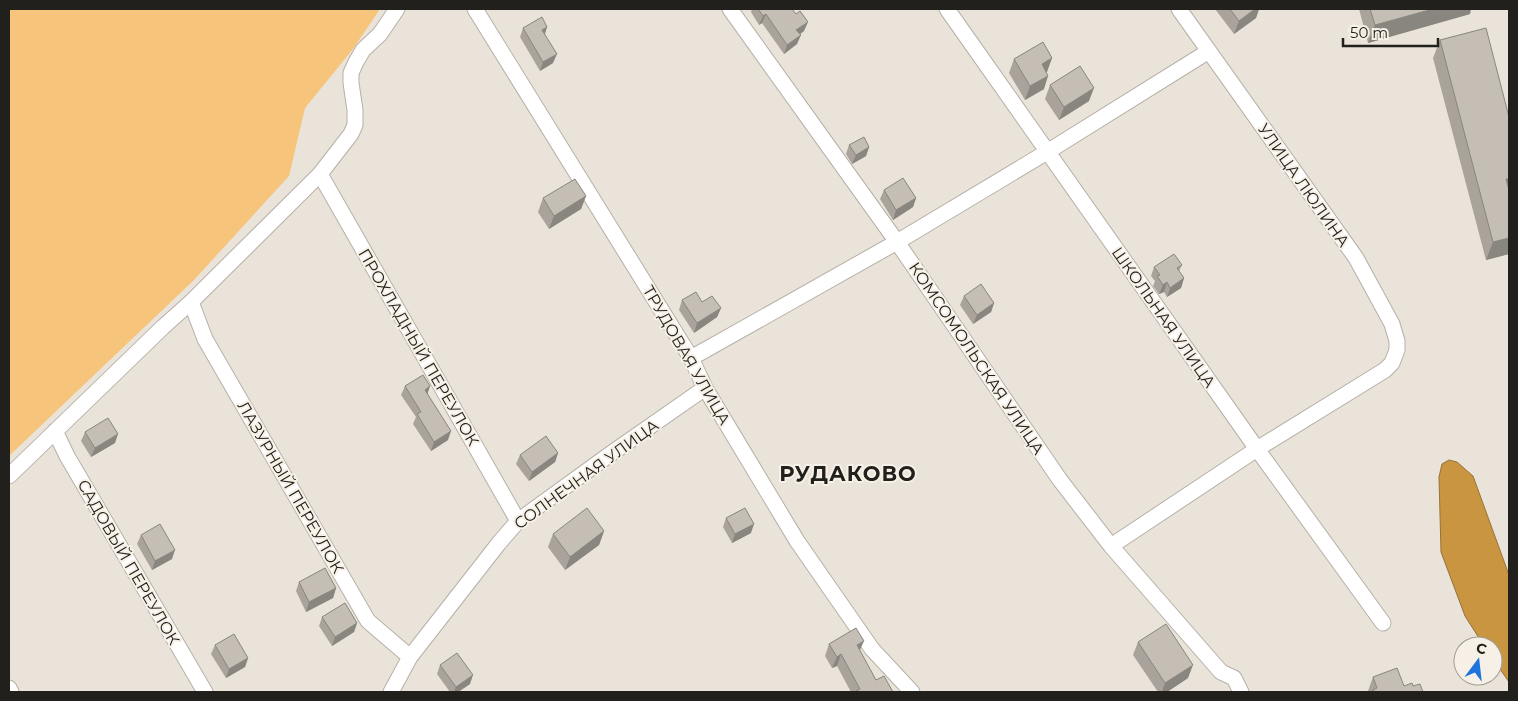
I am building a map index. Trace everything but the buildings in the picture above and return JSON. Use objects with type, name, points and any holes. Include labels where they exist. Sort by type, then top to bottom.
[{"type":"street","points":[[9,476],[191,302],[320,174],[351,134],[355,125],[356,118],[351,73],[356,62],[363,50],[384,29],[397,9]]},
{"type":"street","name":"ТРУДОВАЯ УЛИЦА","points":[[475,9],[691,358],[705,388],[797,540],[872,649],[912,692]]},
{"type":"street","name":"КОМСОМОЛЬСКАЯ УЛИЦА","points":[[730,9],[897,242],[1060,480],[1111,546],[1221,672],[1234,678],[1241,692]]},
{"type":"street","name":"ШКОЛЬНАЯ УЛИЦА","points":[[947,9],[1257,449],[1383,623]]},
{"type":"street","name":"УЛИЦА ЛЮЛИНА","points":[[1179,9],[1356,258],[1392,324],[1397,341],[1397,350],[1392,363],[1385,370],[1257,449]]},
{"type":"street","points":[[691,358],[897,242],[1047,152],[1208,51]]},
{"type":"street","name":"ПРОХЛАДНЫЙ ПЕРЕУЛОК","points":[[320,174],[518,521]]},
{"type":"street","name":"ЛАЗУРНЫЙ ПЕРЕУЛОК","points":[[191,302],[205,339],[368,622],[410,657]]},
{"type":"street","name":"СОЛНЕЧНАЯ УЛИЦА","points":[[391,692],[410,657],[498,542],[518,521],[705,388]]},
{"type":"street","name":"САДОВЫЙ ПЕРЕУЛОК","points":[[55,431],[67,456],[205,692]]},
{"type":"street","points":[[1111,546],[1257,449]]},
{"type":"street","points":[[9,688],[11,692]]},
{"type":"shaded area","points":[[9,9],[380,9],[353,49],[305,108],[289,176],[194,280],[9,456]]},
{"type":"shaded area","points":[[1449,460],[1457,462],[1473,476],[1509,575],[1509,682],[1503,673],[1503,636],[1478,636],[1465,616],[1441,552],[1439,477],[1442,464]]},
{"type":"district","name":"РУДАКОВО","points":[[848,474]]}]
